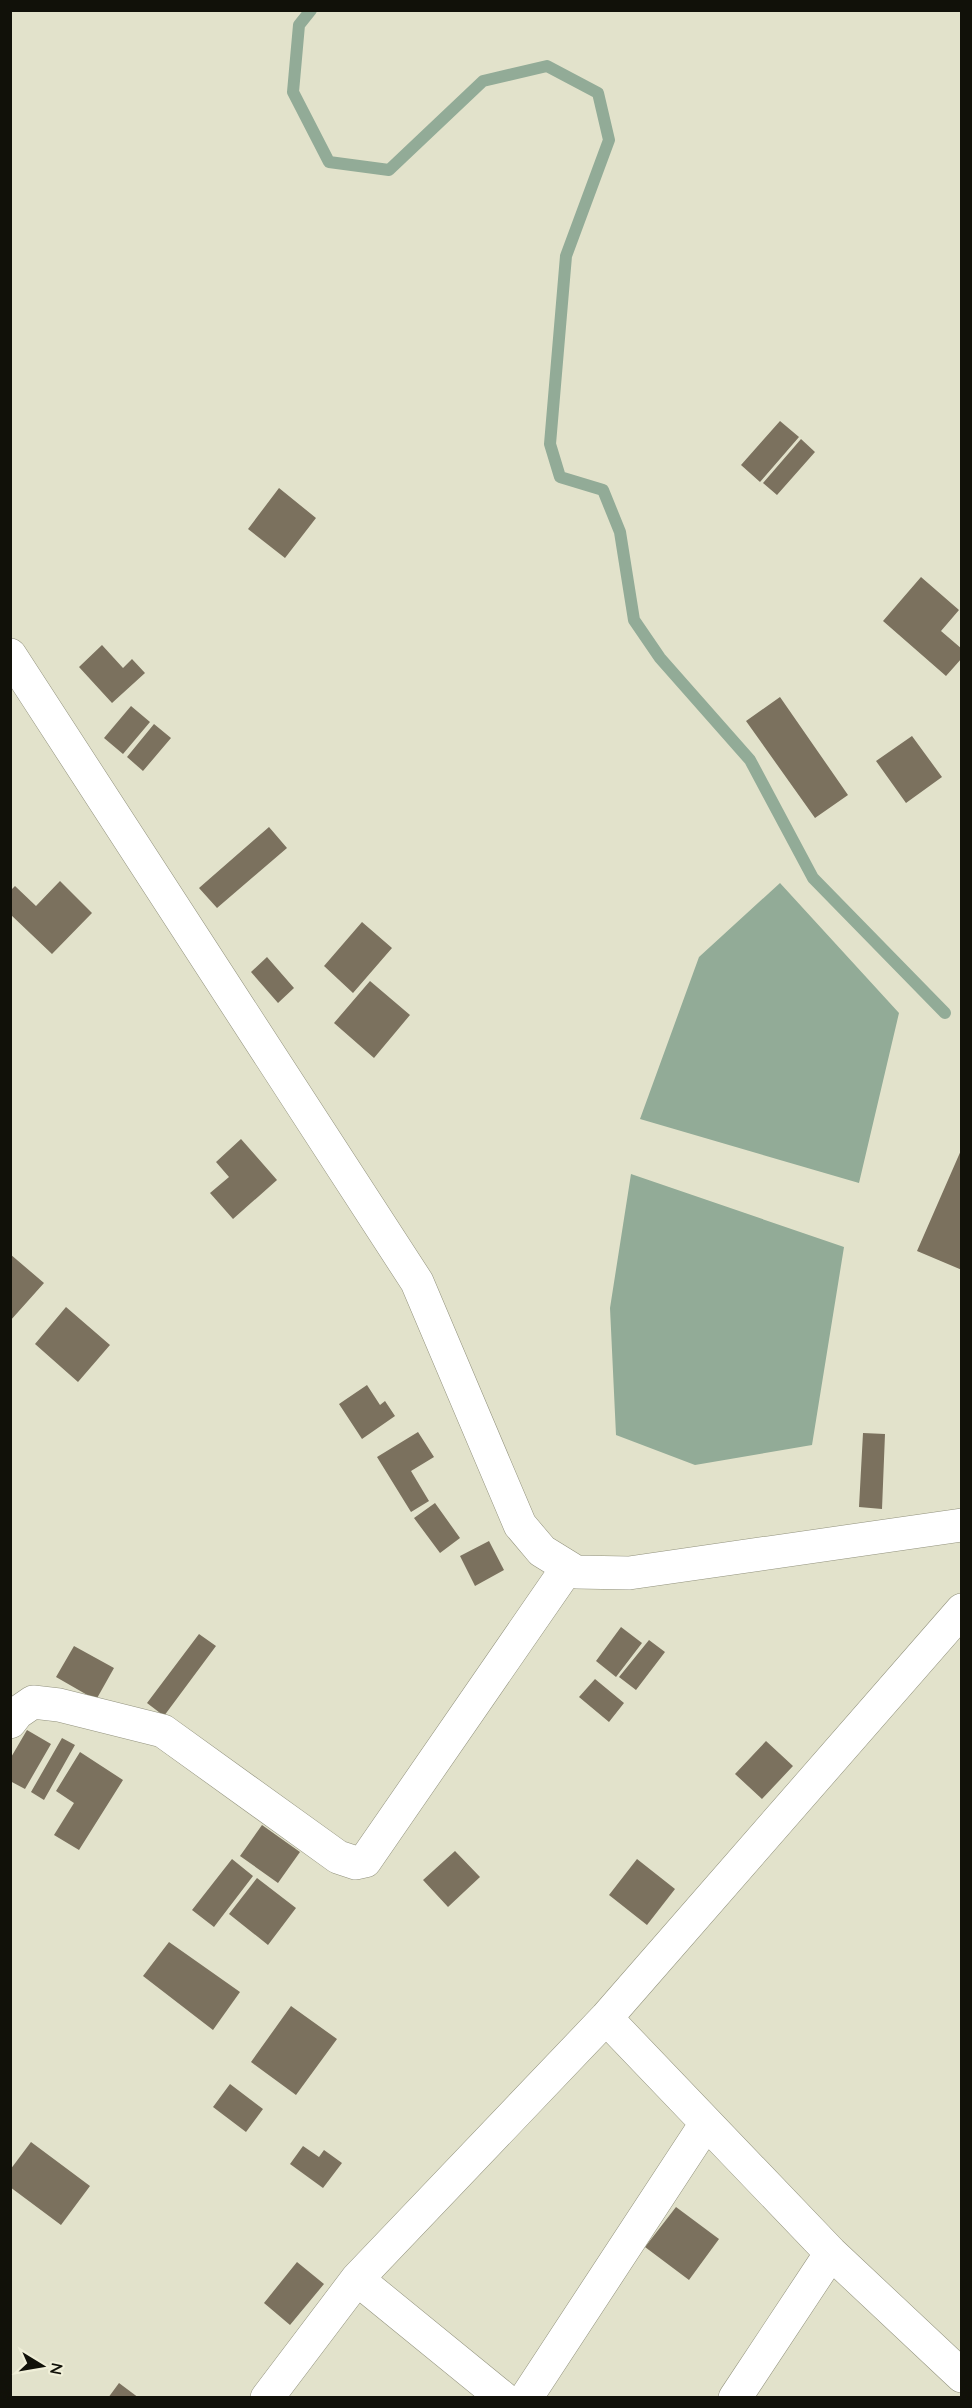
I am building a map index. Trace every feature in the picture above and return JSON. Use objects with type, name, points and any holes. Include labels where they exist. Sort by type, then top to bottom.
[{"type":"street","points":[[10,655],[417,1282],[520,1525],[542,1551],[576,1572],[630,1573],[962,1525]]},
{"type":"street","points":[[10,1722],[16,1713],[33,1702],[59,1705],[163,1731],[338,1857],[356,1863],[365,1861],[568,1567]]},
{"type":"street","points":[[267,2397],[357,2279],[606,2018],[962,1610]]},
{"type":"street","points":[[606,2018],[705,2125],[831,2253],[962,2376]]},
{"type":"street","points":[[525,2397],[705,2125]]},
{"type":"street","points":[[735,2397],[831,2253]]},
{"type":"street","points":[[357,2279],[503,2397]]},
{"type":"shaded area","points":[[780,883],[899,1013],[859,1183],[640,1119],[699,957]]},
{"type":"shaded area","points":[[631,1174],[844,1247],[812,1445],[695,1465],[616,1435],[610,1308]]},
{"type":"building","points":[[780,421],[799,437],[760,482],[741,465]]},
{"type":"building","points":[[801,439],[815,452],[777,495],[763,483]]},
{"type":"building","points":[[279,488],[316,518],[285,558],[248,529]]},
{"type":"building","points":[[921,577],[959,610],[941,631],[962,649],[962,658],[946,676],[883,621]]},
{"type":"building","points":[[102,645],[123,668],[132,659],[145,673],[112,703],[79,667]]},
{"type":"building","points":[[780,697],[848,795],[815,818],[746,721]]},
{"type":"building","points":[[131,706],[150,722],[123,754],[104,738]]},
{"type":"building","points":[[154,724],[171,738],[143,771],[127,757]]},
{"type":"building","points":[[912,736],[942,777],[906,803],[876,761]]},
{"type":"building","points":[[269,827],[287,848],[217,908],[199,888]]},
{"type":"building","points":[[60,881],[92,913],[52,954],[10,914],[10,891],[15,886],[36,906]]},
{"type":"building","points":[[362,922],[392,948],[353,993],[324,966]]},
{"type":"building","points":[[267,957],[294,988],[278,1003],[251,972]]},
{"type":"building","points":[[370,981],[410,1015],[374,1058],[334,1023]]},
{"type":"building","points":[[241,1139],[277,1180],[233,1219],[210,1193],[229,1177],[216,1162]]},
{"type":"building","points":[[962,1148],[962,1270],[917,1251]]},
{"type":"building","points":[[10,1254],[44,1283],[10,1321]]},
{"type":"building","points":[[66,1307],[110,1345],[78,1382],[35,1344]]},
{"type":"building","points":[[367,1385],[380,1405],[385,1401],[395,1416],[362,1439],[339,1404]]},
{"type":"building","points":[[418,1432],[434,1457],[411,1471],[429,1501],[411,1512],[377,1457]]},
{"type":"building","points":[[863,1433],[885,1434],[882,1509],[859,1507]]},
{"type":"building","points":[[435,1503],[460,1538],[440,1553],[414,1518]]},
{"type":"building","points":[[489,1541],[504,1570],[475,1586],[460,1556]]},
{"type":"building","points":[[621,1627],[642,1643],[616,1677],[596,1661]]},
{"type":"building","points":[[199,1634],[216,1646],[164,1716],[147,1703]]},
{"type":"building","points":[[649,1640],[665,1652],[636,1690],[619,1677]]},
{"type":"building","points":[[74,1646],[114,1668],[96,1700],[56,1677]]},
{"type":"building","points":[[595,1679],[624,1703],[609,1722],[579,1697]]},
{"type":"building","points":[[27,1730],[51,1744],[25,1789],[10,1781],[10,1759]]},
{"type":"building","points":[[62,1738],[75,1745],[44,1800],[31,1792]]},
{"type":"building","points":[[766,1741],[793,1766],[762,1799],[735,1774]]},
{"type":"building","points":[[80,1752],[123,1780],[79,1850],[54,1835],[74,1803],[56,1791]]},
{"type":"building","points":[[262,1825],[300,1852],[278,1883],[240,1856]]},
{"type":"building","points":[[455,1851],[480,1877],[448,1907],[423,1880]]},
{"type":"building","points":[[232,1859],[253,1876],[214,1927],[192,1910]]},
{"type":"building","points":[[637,1859],[675,1889],[647,1925],[609,1895]]},
{"type":"building","points":[[257,1878],[296,1908],[268,1945],[229,1914]]},
{"type":"building","points":[[169,1942],[240,1992],[213,2030],[143,1976]]},
{"type":"building","points":[[291,2006],[337,2039],[296,2095],[251,2062]]},
{"type":"building","points":[[230,2084],[263,2109],[246,2132],[213,2107]]},
{"type":"building","points":[[31,2142],[90,2186],[61,2225],[10,2187],[10,2170]]},
{"type":"building","points":[[303,2146],[319,2157],[324,2150],[342,2163],[323,2188],[290,2164]]},
{"type":"building","points":[[676,2207],[719,2239],[689,2280],[645,2247]]},
{"type":"building","points":[[297,2262],[324,2284],[290,2325],[264,2303]]},
{"type":"building","points":[[119,2383],[139,2398],[108,2398]]},
{"type":"waterway","points":[[311,10],[299,25],[293,92],[329,162],[389,170],[483,81],[547,66],[598,93],[609,140],[566,256],[550,444],[560,477],[603,490],[620,532],[634,620],[660,658],[750,760],[813,878],[945,1013]]}]
